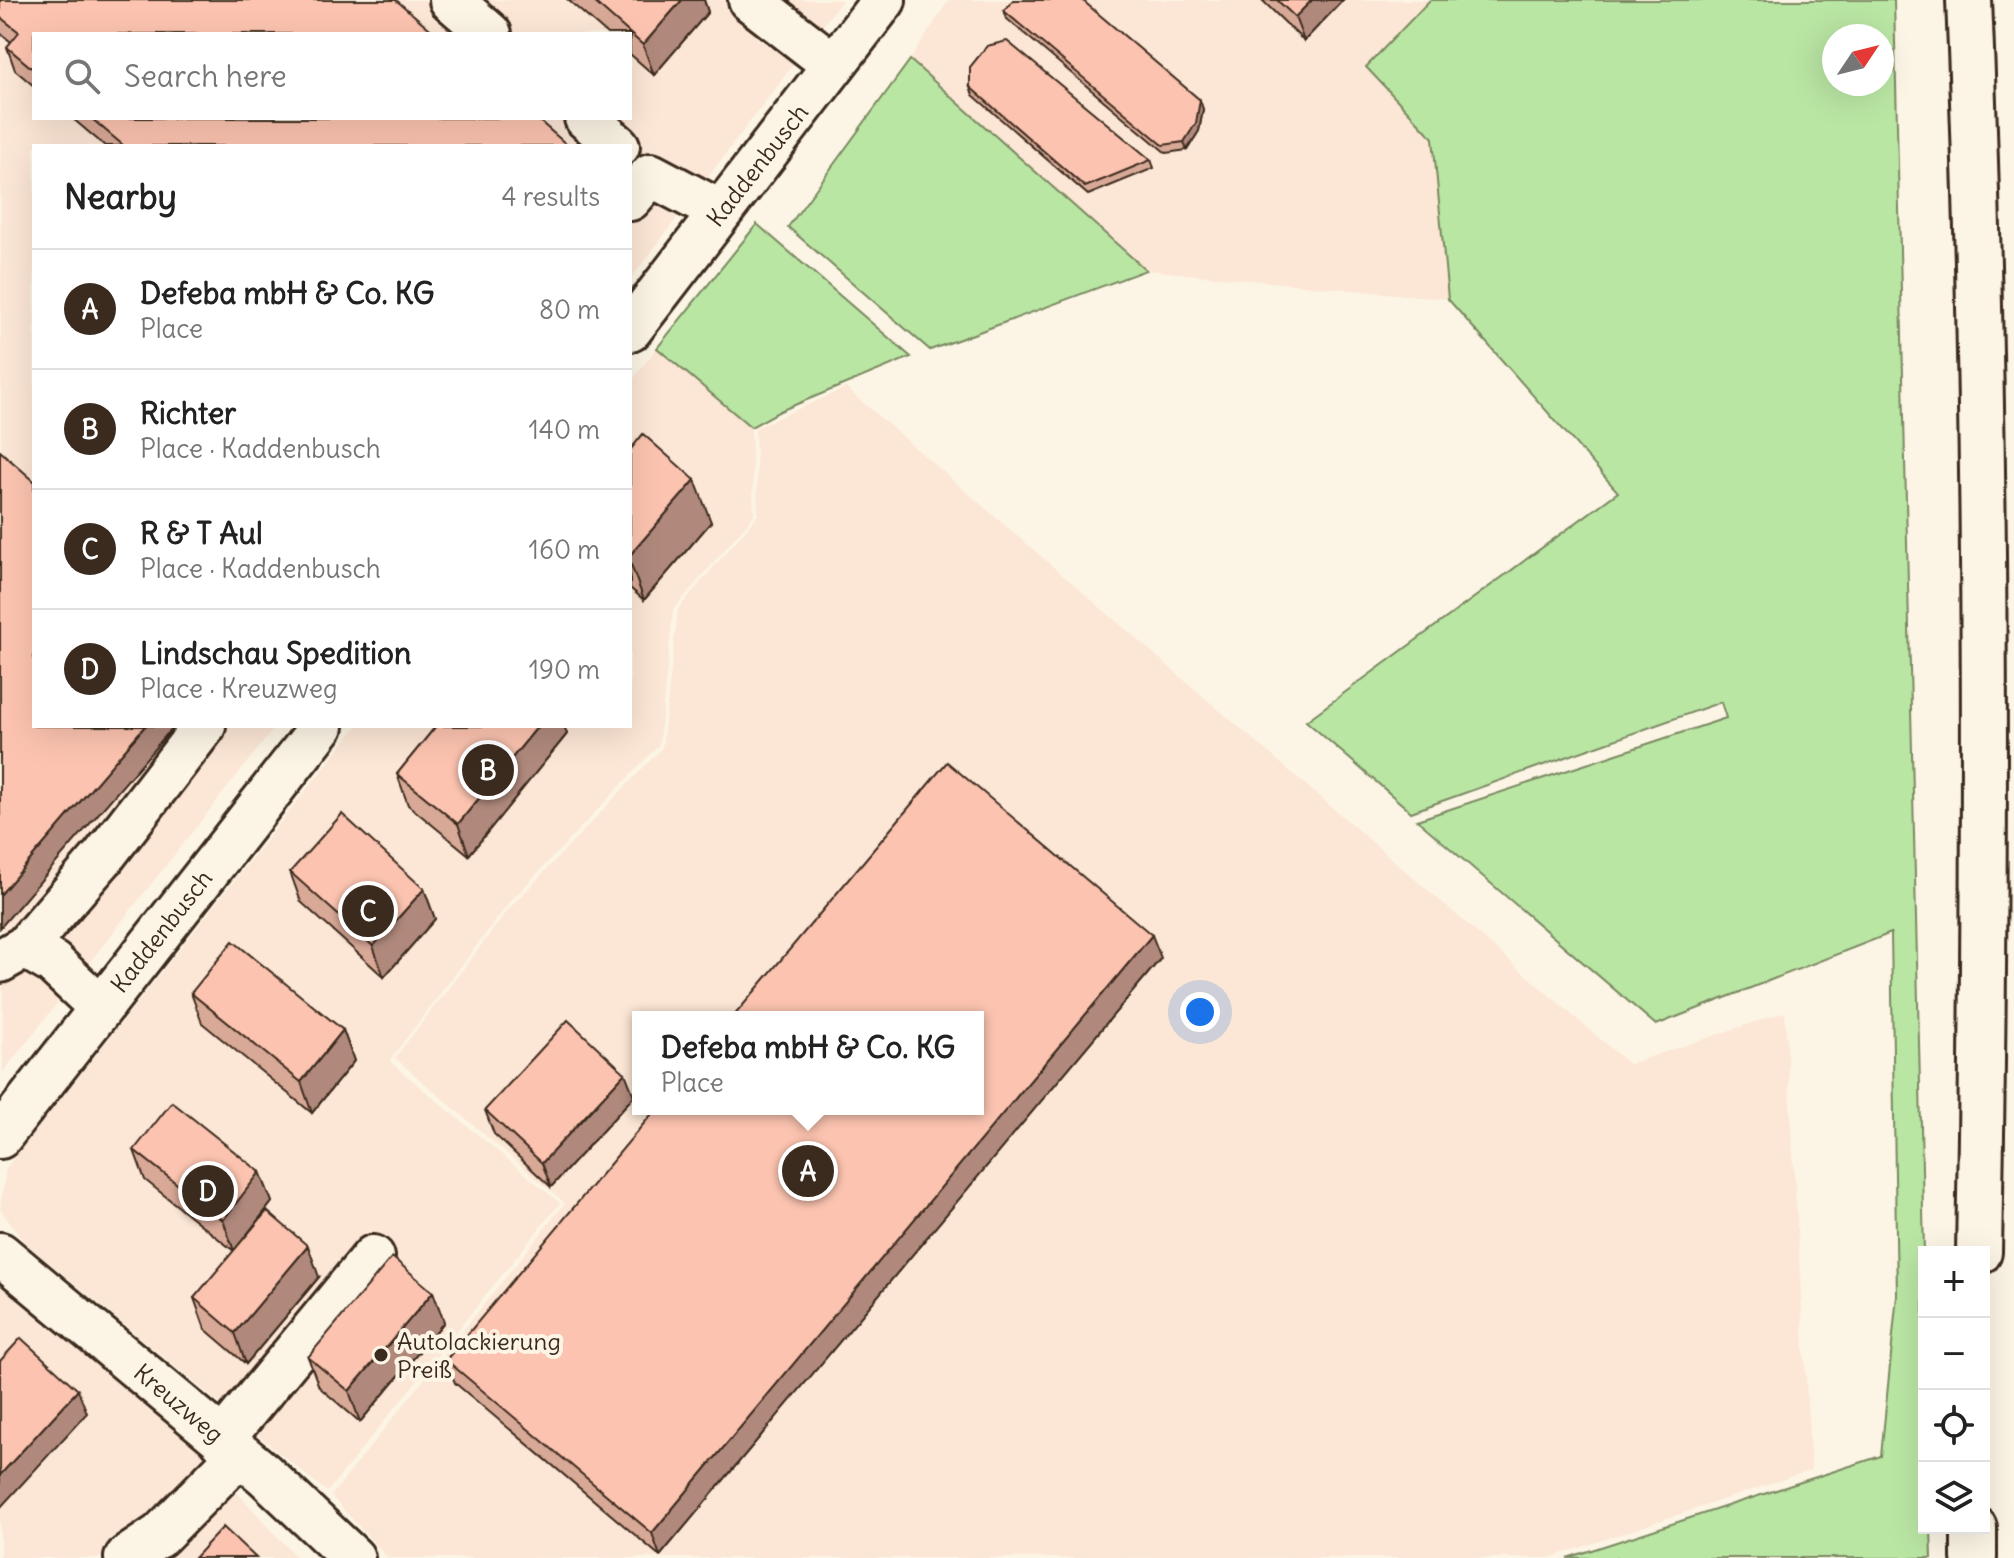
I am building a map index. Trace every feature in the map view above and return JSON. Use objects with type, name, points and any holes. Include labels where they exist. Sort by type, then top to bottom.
[{"type":"highway","points":[[1969,0],[1977,185],[1987,826],[1979,1246]]},
{"type":"highway","points":[[1974,1534],[1974,1558]]},
{"type":"street","points":[[451,0],[488,32]]},
{"type":"street","points":[[750,0],[834,65]]},
{"type":"street","name":"Kaddenbusch","points":[[632,327],[884,0]]},
{"type":"street","points":[[588,120],[616,144]]},
{"type":"street","points":[[637,177],[721,212]]},
{"type":"street","points":[[12,954],[103,857],[202,728]]},
{"type":"street","name":"Kaddenbusch","points":[[0,1137],[320,728]]},
{"type":"street","points":[[12,954],[53,963],[101,1008]]},
{"type":"street","name":"Kreuzweg","points":[[0,1254],[231,1447],[353,1558]]},
{"type":"street","points":[[126,1558],[160,1535],[231,1447],[373,1257]]},
{"type":"shaded area","points":[[0,0],[842,0],[632,277],[632,144],[32,144],[32,728],[274,728],[3,1072]]},
{"type":"shaded area","points":[[949,0],[1430,0],[1366,67],[1433,138],[1448,299],[1146,270],[910,60]]},
{"type":"shaded area","points":[[657,348],[751,427],[754,515],[673,610],[659,745],[509,903],[389,1061],[560,1203],[327,1492],[23,1241],[0,1209],[6,1168],[355,728],[632,728],[632,380]]},
{"type":"shaded area","points":[[846,388],[1629,1064],[1785,1012],[1811,1470],[1549,1558],[388,1558],[331,1496],[565,1203],[395,1058],[509,909],[662,748],[678,609],[758,515],[755,428]]},
{"type":"shaded area","points":[[0,1283],[180,1430],[297,1558],[0,1558]]},
{"type":"green space","points":[[1430,0],[1894,0],[1924,1246],[1918,1246],[1918,1534],[1931,1534],[1932,1558],[1567,1558],[1881,1456],[1897,1295],[1891,933],[1656,1025],[1417,820],[1726,718],[1721,702],[1411,812],[1306,721],[1618,492],[1448,299],[1433,138],[1366,67]]},
{"type":"green space","points":[[910,60],[1146,270],[930,350],[788,227]]},
{"type":"green space","points":[[757,224],[911,357],[780,411],[751,427],[657,348]]},
{"type":"building","points":[[0,0],[396,0],[434,32],[32,32],[32,68],[7,47],[19,32],[0,17]]},
{"type":"building","points":[[592,0],[682,0],[643,45],[632,32]]},
{"type":"building","points":[[1013,0],[1082,0],[1200,100],[1196,123],[1184,142],[1163,145],[1004,11]]},
{"type":"building","points":[[1277,0],[1312,0],[1295,17]]},
{"type":"building","points":[[1007,41],[1151,160],[1085,187],[970,87],[970,67],[987,46]]},
{"type":"building","points":[[93,120],[538,120],[566,144],[122,144]]},
{"type":"building","points":[[643,434],[695,480],[632,553],[632,448]]},
{"type":"building","points":[[0,451],[32,479],[32,728],[143,728],[0,895]]},
{"type":"building","points":[[434,728],[536,728],[458,824],[397,774]]},
{"type":"building","points":[[947,762],[1152,935],[652,1533],[446,1360],[651,1115],[984,1115],[984,1011],[738,1011]]},
{"type":"building","points":[[342,814],[424,889],[373,946],[290,872]]},
{"type":"building","points":[[233,941],[343,1030],[301,1082],[191,993]]},
{"type":"building","points":[[568,1020],[625,1073],[542,1163],[485,1110]]},
{"type":"building","points":[[172,1102],[260,1172],[223,1220],[134,1150]]},
{"type":"building","points":[[267,1211],[308,1246],[235,1333],[194,1298]]},
{"type":"building","points":[[392,1257],[433,1292],[349,1391],[308,1357]]},
{"type":"building","points":[[21,1338],[78,1390],[0,1475],[0,1361]]},
{"type":"building","points":[[223,1527],[256,1558],[194,1558]]},
{"type":"place","name":"Richter","points":[[488,770]]},
{"type":"place","name":"R & T Aul","points":[[368,911]]},
{"type":"place","name":"Defeba mbH & Co. KG","points":[[808,1171]]},
{"type":"place","name":"Lindschau Spedition","points":[[208,1191]]},
{"type":"place","name":"Autolackierung Preiß","points":[[381,1355]]}]
